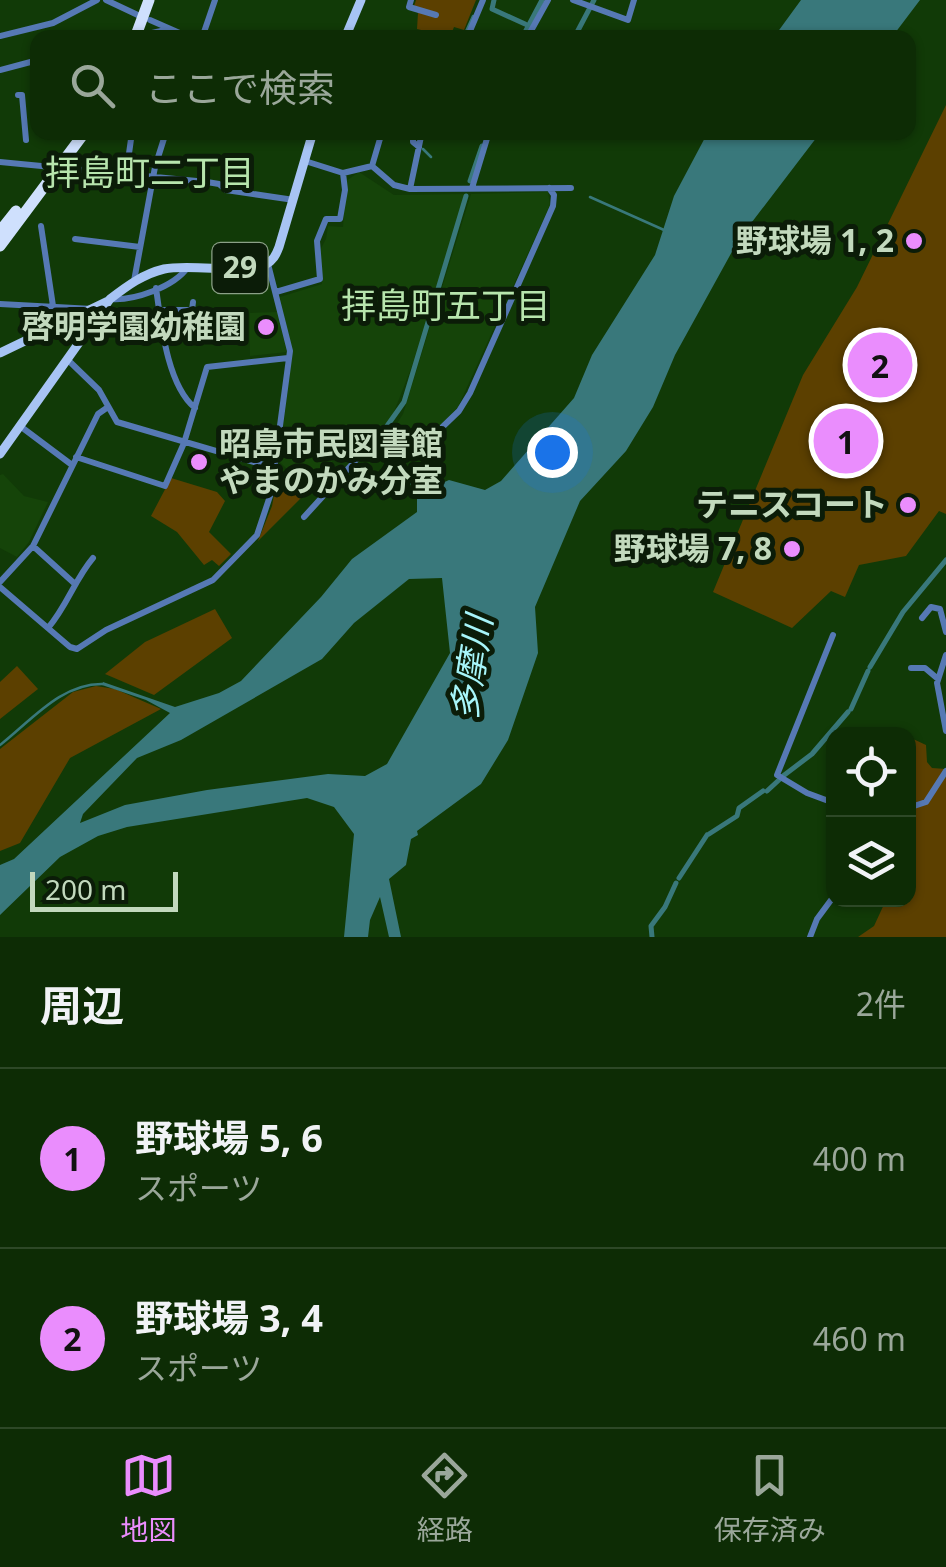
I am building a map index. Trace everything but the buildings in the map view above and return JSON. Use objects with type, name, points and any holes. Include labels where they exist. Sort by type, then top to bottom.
[{"type":"highway","points":[[141,30],[152,0]]},
{"type":"highway","points":[[0,246],[71,140]]},
{"type":"highway","points":[[0,232],[79,140]]},
{"type":"main road","points":[[348,30],[361,0]]},
{"type":"main road","name":"29","points":[[0,353],[94,309],[154,272],[188,266],[254,268],[268,264],[279,247],[311,140]]},
{"type":"main road","name":"29","points":[[0,454],[110,299]]},
{"type":"street","points":[[0,36],[54,23],[97,0]]},
{"type":"street","points":[[106,0],[172,29]]},
{"type":"street","points":[[205,30],[215,0]]},
{"type":"street","points":[[412,0],[409,8],[436,15]]},
{"type":"street","points":[[470,30],[483,0]]},
{"type":"street","points":[[531,30],[548,0]]},
{"type":"street","points":[[576,0],[628,20],[634,0]]},
{"type":"street","points":[[168,30],[172,29]]},
{"type":"street","points":[[0,70],[30,62]]},
{"type":"street","points":[[18,96],[22,96],[26,140]]},
{"type":"street","points":[[126,176],[131,140]]},
{"type":"street","points":[[134,281],[164,140]]},
{"type":"street","points":[[372,166],[380,140]]},
{"type":"street","points":[[413,140],[420,147]]},
{"type":"street","points":[[410,190],[421,140]]},
{"type":"street","points":[[472,188],[486,140]]},
{"type":"street","points":[[305,161],[342,172],[372,166],[394,185],[410,190],[571,188]]},
{"type":"street","points":[[0,162],[207,182],[239,193],[294,200]]},
{"type":"street","points":[[276,292],[320,279],[317,241],[326,219],[340,219],[342,172]]},
{"type":"street","points":[[304,517],[376,438],[432,437],[459,411],[553,206],[550,188]]},
{"type":"street","points":[[41,226],[52,306]]},
{"type":"street","points":[[75,240],[140,246]]},
{"type":"street","points":[[108,407],[98,414],[33,546],[0,584],[70,647],[80,648],[106,630],[213,580],[258,535],[271,493],[290,342],[268,264]]},
{"type":"street","points":[[110,299],[121,300],[156,288],[182,274],[188,266]]},
{"type":"street","points":[[156,288],[166,351],[184,394],[195,408]]},
{"type":"street","points":[[159,310],[192,310],[193,302]]},
{"type":"street","points":[[0,304],[94,309]]},
{"type":"street","points":[[76,457],[165,486],[184,443],[207,367],[288,358]]},
{"type":"street","points":[[68,360],[99,390],[114,418],[123,425],[274,468]]},
{"type":"street","points":[[20,426],[72,465]]},
{"type":"street","points":[[33,546],[75,584]]},
{"type":"street","points":[[48,628],[66,606],[93,558]]},
{"type":"street","points":[[922,618],[931,606],[940,609],[946,632]]},
{"type":"street","points":[[826,800],[777,775],[833,634]]},
{"type":"street","points":[[946,656],[938,679],[946,731]]},
{"type":"street","points":[[911,668],[925,668],[938,679]]},
{"type":"street","points":[[916,805],[926,802],[946,771]]},
{"type":"street","points":[[810,937],[826,907]]},
{"type":"shaded area","points":[[416,0],[476,0],[464,30],[417,29],[418,13],[413,9]]},
{"type":"shaded area","points":[[946,105],[946,514],[939,511],[906,556],[859,565],[845,597],[831,591],[792,628],[713,592],[803,375],[857,287]]},
{"type":"shaded area","points":[[359,172],[394,195],[465,194],[412,366],[392,417],[377,433],[357,432],[308,490],[279,461],[292,356],[280,297],[322,284],[318,254],[328,226],[343,227],[346,181]]},
{"type":"shaded area","points":[[548,192],[550,205],[458,407],[434,432],[418,436],[390,434],[403,414],[471,194]]},
{"type":"shaded area","name":"啓明学園幼稚園","points":[[277,312],[287,352],[250,356],[250,313]]},
{"type":"shaded area","points":[[3,474],[24,496],[48,502],[29,542],[17,557],[0,548]]},
{"type":"shaded area","points":[[278,474],[307,492],[258,541],[272,506]]},
{"type":"shaded area","points":[[171,478],[217,492],[225,501],[209,532],[231,554],[219,566],[212,560],[204,565],[177,532],[151,516]]},
{"type":"shaded area","points":[[215,609],[232,638],[154,695],[105,674],[145,642]]},
{"type":"shaded area","points":[[17,666],[38,689],[0,719],[0,682]]},
{"type":"shaded area","points":[[96,686],[115,689],[161,709],[70,758],[20,843],[0,851],[0,749],[73,692]]},
{"type":"shaded area","points":[[916,740],[926,745],[927,762],[932,768],[946,769],[946,937],[858,937],[874,926],[883,907],[916,907]]},
{"type":"water","points":[[801,0],[920,0],[897,30],[779,30]]},
{"type":"water","name":"多摩川","points":[[704,140],[815,140],[739,239],[675,355],[653,407],[626,451],[580,501],[535,607],[538,653],[508,740],[481,784],[417,831],[418,835],[411,839],[406,865],[389,879],[401,937],[389,937],[380,897],[368,937],[344,937],[354,834],[334,807],[307,798],[127,827],[98,836],[60,857],[0,915],[0,865],[14,859],[170,713],[102,685],[103,682],[175,707],[219,693],[241,681],[352,559],[417,512],[417,489],[422,492],[449,480],[485,490],[501,481],[574,398],[592,355],[655,255],[674,196]],"holes":[[[442,578],[450,653],[387,764],[365,776],[328,774],[125,805],[80,823],[83,814],[137,758],[181,740],[322,659],[354,623],[409,579]]]},
{"type":"waterway","points":[[494,0],[492,9],[525,24]]},
{"type":"waterway","points":[[526,30],[542,0]]},
{"type":"waterway","points":[[578,30],[594,0]]},
{"type":"waterway","points":[[467,30],[473,16]]},
{"type":"waterway","points":[[470,181],[482,146]]},
{"type":"waterway","points":[[423,149],[431,157]]},
{"type":"waterway","points":[[382,433],[404,402],[466,196]]},
{"type":"waterway","points":[[590,197],[664,230]]},
{"type":"waterway","points":[[380,442],[406,476]]},
{"type":"waterway","points":[[411,481],[417,489]]},
{"type":"waterway","points":[[870,667],[903,612],[946,560]]},
{"type":"waterway","points":[[851,709],[868,671]]},
{"type":"waterway","points":[[0,745],[60,697],[88,685],[103,684]]},
{"type":"waterway","points":[[783,776],[812,754],[848,712]]},
{"type":"waterway","points":[[767,791],[780,779]]},
{"type":"waterway","points":[[709,834],[737,816],[739,808],[763,791]]},
{"type":"waterway","points":[[679,878],[707,835]]},
{"type":"waterway","points":[[652,937],[651,926],[676,883]]},
{"type":"place","name":"野球場 1, 2","points":[[914,241]]},
{"type":"place","name":"啓明学園幼稚園","points":[[266,327]]},
{"type":"place","name":"野球場 3, 4","points":[[880,365]]},
{"type":"place","name":"野球場 5, 6","points":[[846,441]]},
{"type":"place","name":"昭島市民図書館 やまのかみ分室","points":[[199,462]]},
{"type":"place","name":"テニスコート","points":[[908,505]]},
{"type":"place","name":"野球場 7, 8","points":[[792,549]]},
{"type":"district","name":"拝島町二丁目","points":[[150,173]]},
{"type":"district","name":"拝島町五丁目","points":[[446,306]]}]
